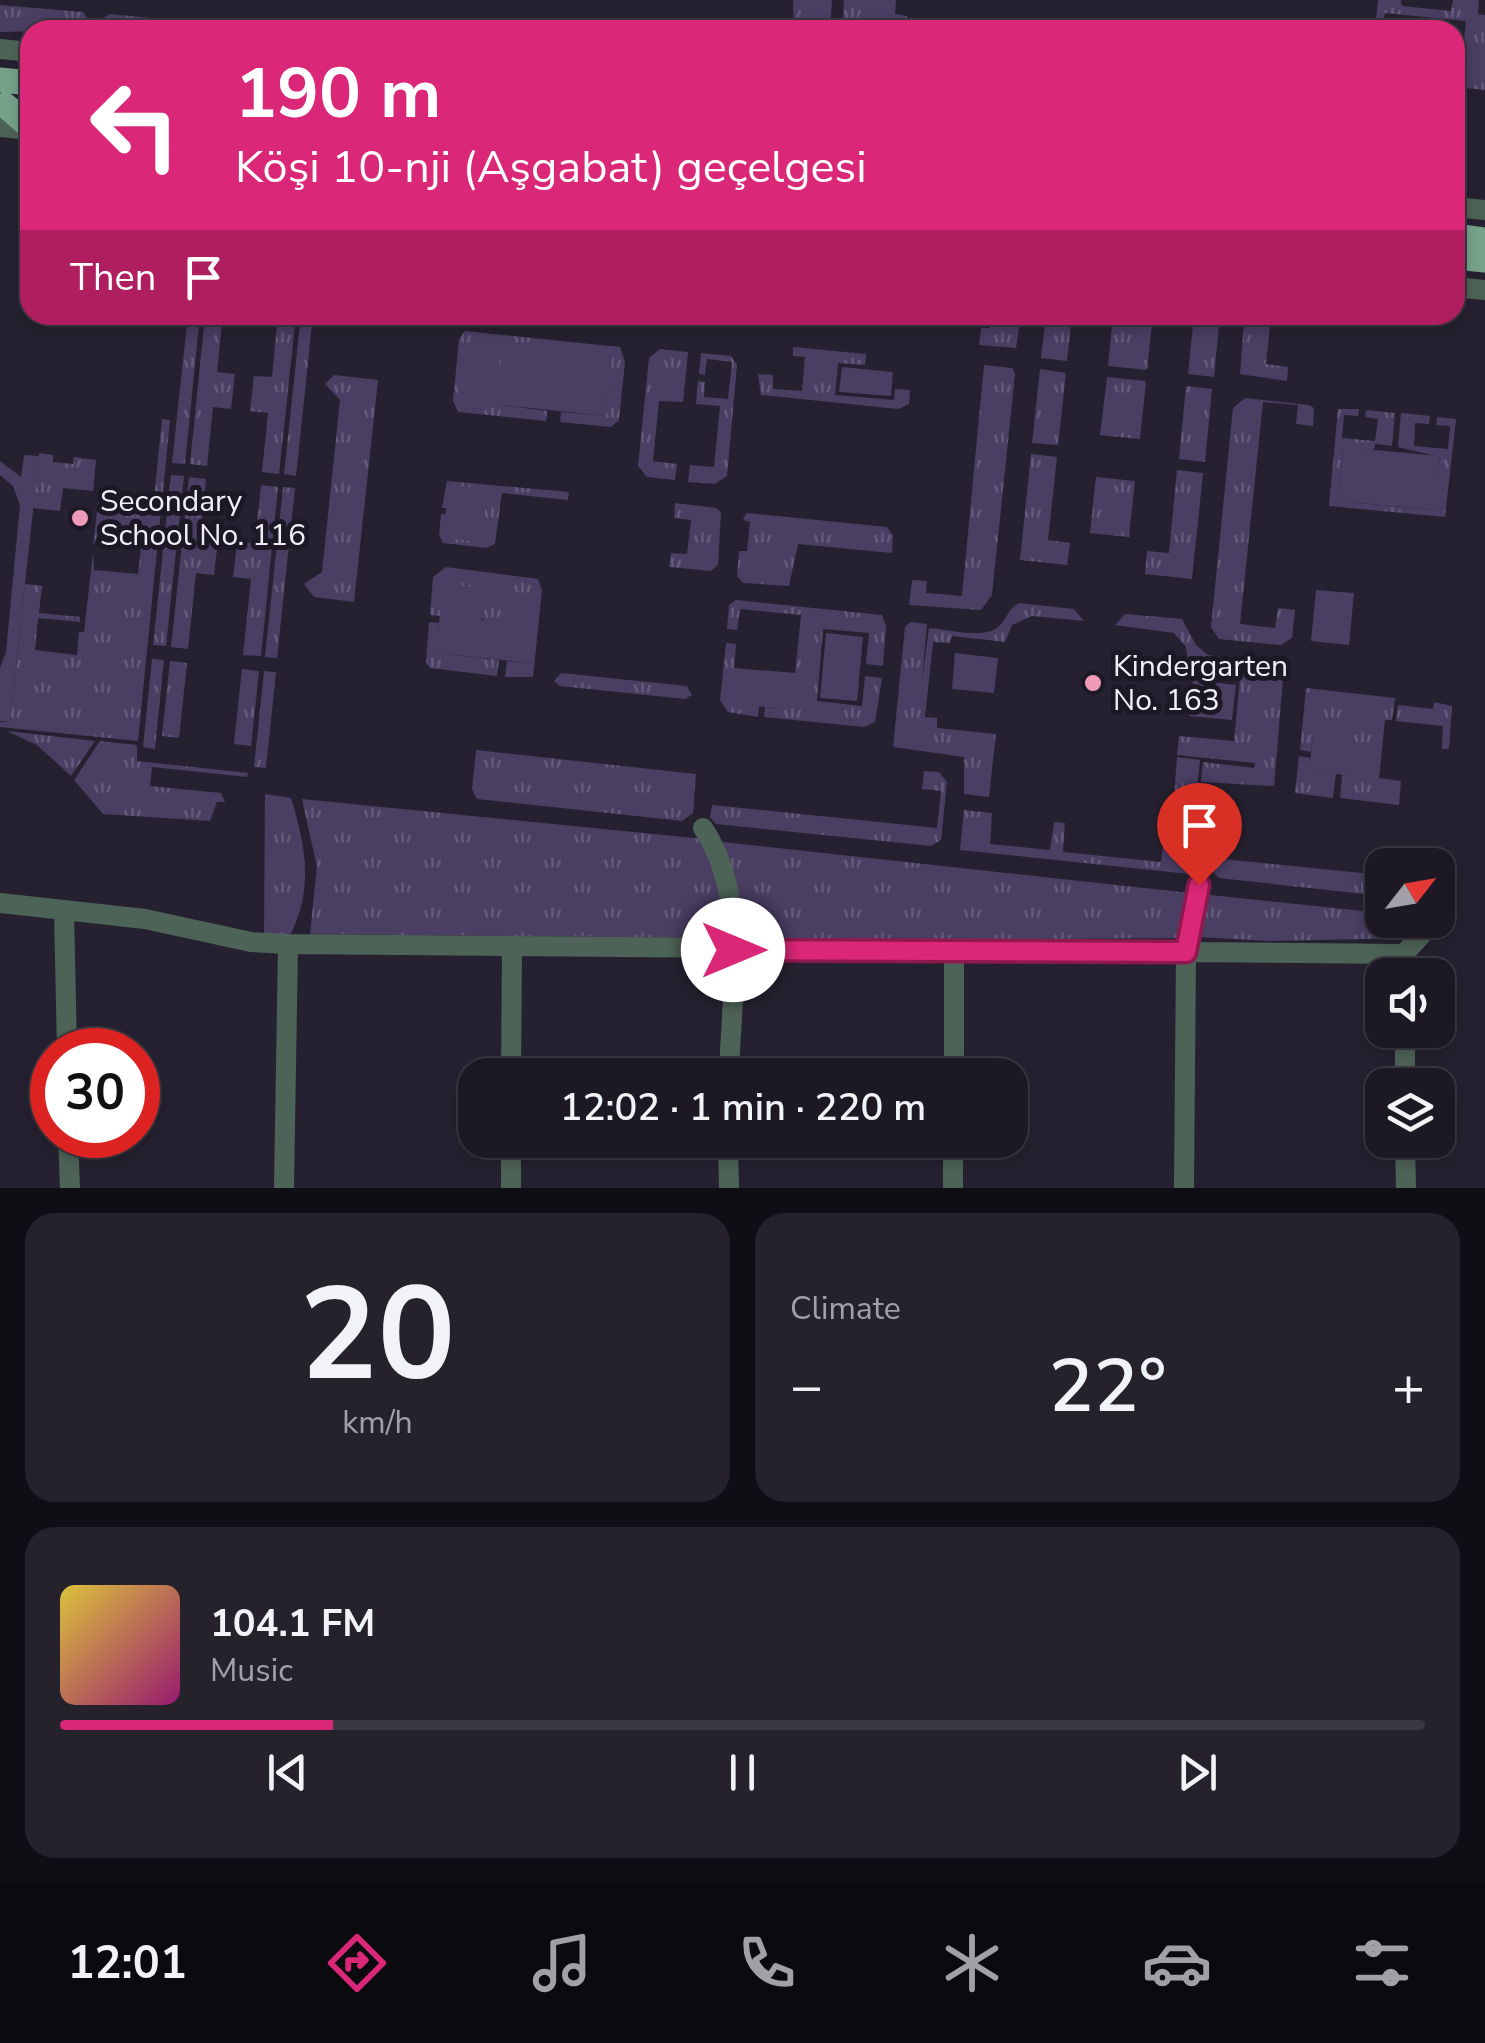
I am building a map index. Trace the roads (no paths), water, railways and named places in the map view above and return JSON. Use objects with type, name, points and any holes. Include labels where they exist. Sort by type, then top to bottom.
[{"type":"street","points":[[703,828],[724,874],[733,950],[730,1058]]},
{"type":"street","points":[[1184,1188],[1186,952],[1199,885]]},
{"type":"street","points":[[0,902],[288,944],[1186,952],[1365,962]]},
{"type":"street","points":[[64,910],[67,1028]]},
{"type":"street","points":[[284,1188],[288,944]]},
{"type":"street","points":[[511,1058],[512,946]]},
{"type":"street","points":[[954,950],[954,1058]]},
{"type":"street","points":[[69,1158],[70,1188]]},
{"type":"street","points":[[511,1158],[511,1188]]},
{"type":"street","points":[[728,1158],[729,1188]]},
{"type":"street","points":[[953,1188],[954,1158]]},
{"type":"street","points":[[1406,1158],[1406,1188]]},
{"type":"place","name":"Secondary School No. 116","points":[[80,518]]},
{"type":"place","name":"Kindergarten No. 163","points":[[1093,683]]}]
